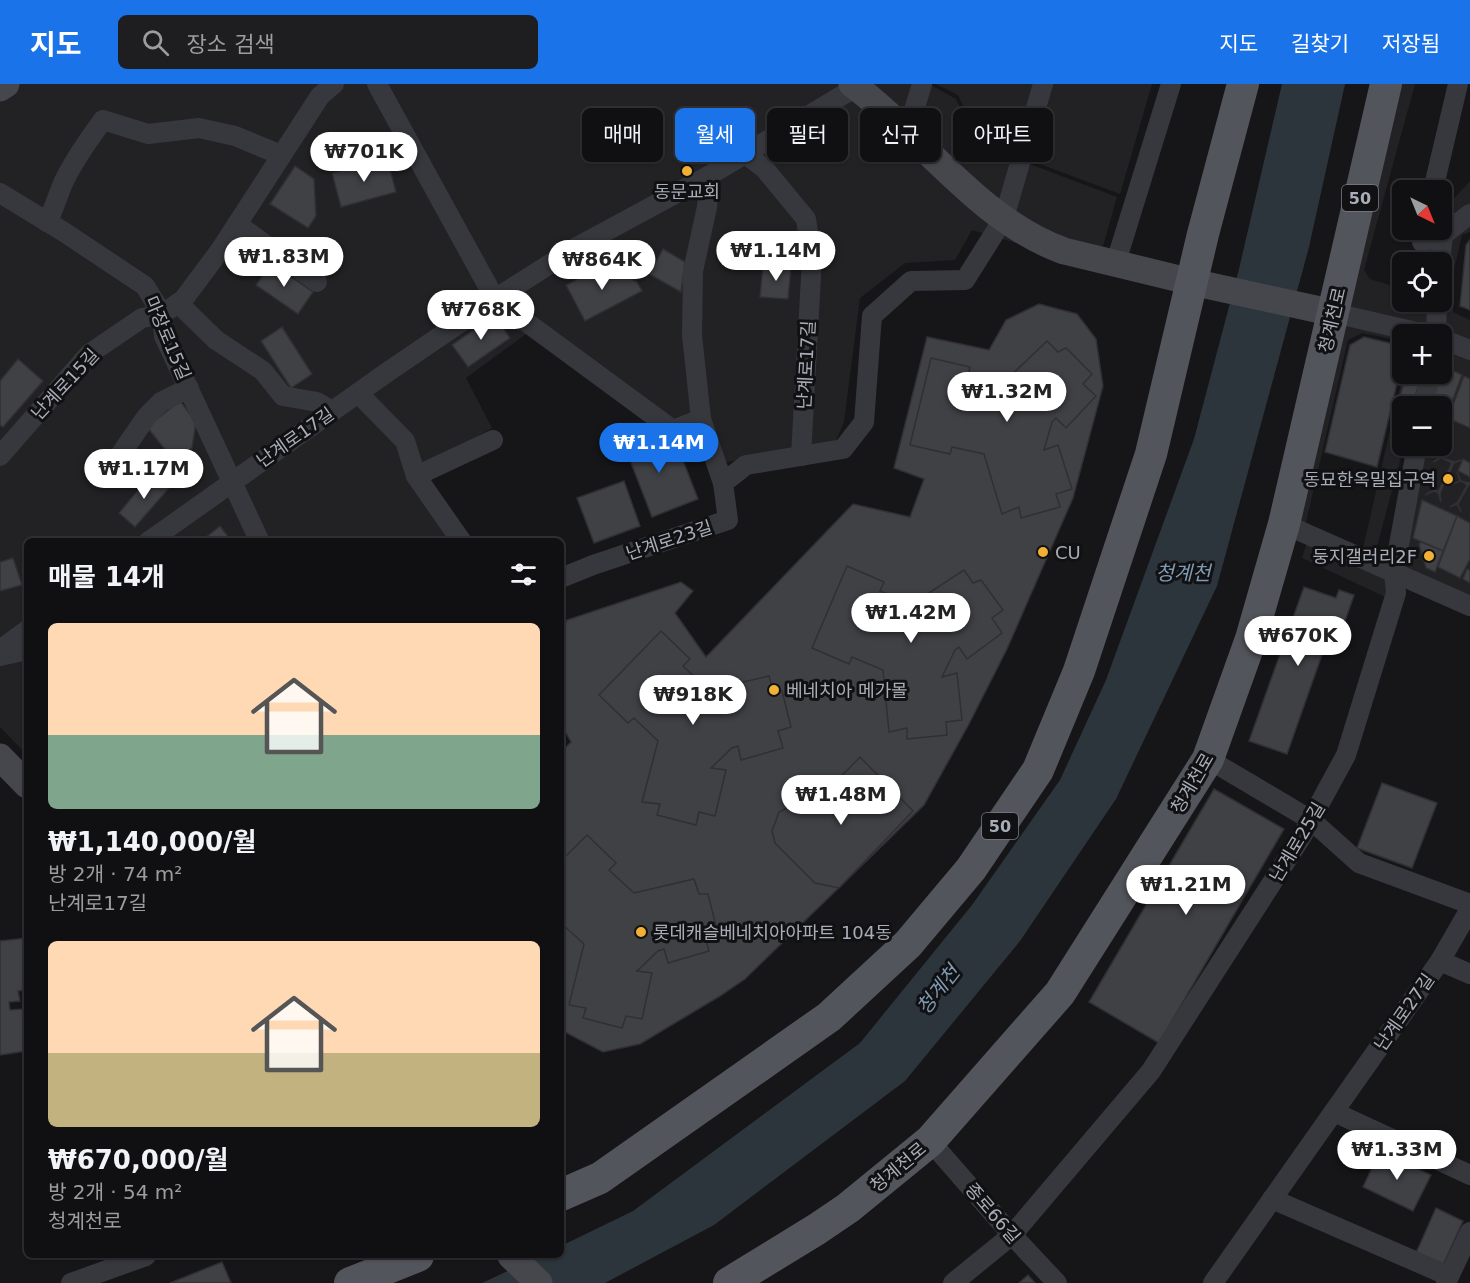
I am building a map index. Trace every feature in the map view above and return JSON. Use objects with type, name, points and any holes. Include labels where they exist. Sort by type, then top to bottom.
[{"type":"main road","name":"50","points":[[570,1188],[600,1178],[829,1017],[908,944],[971,869],[1038,770],[1079,671],[1151,454],[1200,283],[1243,84]]},
{"type":"main road","name":"청계천로","points":[[729,1283],[848,1208],[930,1141],[1060,993],[1208,759],[1251,639],[1284,524],[1323,310],[1386,84]]},
{"type":"main road","points":[[350,1283],[388,1262],[408,1258]]},
{"type":"street","points":[[0,88],[6,84]]},
{"type":"street","name":"난계로15길","points":[[0,456],[89,354],[142,318],[162,314],[183,300],[209,266],[320,96],[334,84]]},
{"type":"street","points":[[377,84],[495,299],[673,430],[701,419]]},
{"type":"street","points":[[915,108],[922,84]]},
{"type":"street","points":[[710,175],[707,207],[693,271],[692,335],[701,419],[723,483],[746,465],[843,449],[864,423],[872,316],[911,281],[964,280],[1004,218],[1043,84]]},
{"type":"street","points":[[1116,262],[1171,84]]},
{"type":"street","points":[[1435,180],[1458,84]]},
{"type":"street","points":[[854,86],[881,108]]},
{"type":"street","name":"난계로17길","points":[[755,148],[854,86]]},
{"type":"street","points":[[47,222],[54,211],[64,180],[83,146],[103,120],[148,134],[199,128],[235,136],[281,155]]},
{"type":"street","name":"난계로17길","points":[[755,161],[764,168],[806,219],[812,259],[801,456]]},
{"type":"street","name":"난계로17길","points":[[154,538],[495,299],[575,248],[732,162]]},
{"type":"street","points":[[938,162],[953,178],[1004,218],[1046,244],[1064,251],[1392,326]]},
{"type":"street","name":"마장로15길","points":[[0,193],[144,286],[162,314],[164,336],[233,481]]},
{"type":"street","points":[[1452,224],[1470,214]]},
{"type":"street","points":[[237,224],[317,282]]},
{"type":"street","name":"마장로15길","points":[[178,303],[216,340],[262,371],[283,396],[317,402],[332,411]]},
{"type":"street","points":[[1452,343],[1470,350]]},
{"type":"street","points":[[116,461],[147,416],[161,402],[189,388]]},
{"type":"street","points":[[358,393],[405,441],[416,476],[459,538]]},
{"type":"street","points":[[416,476],[493,441]]},
{"type":"street","name":"난계로25길","points":[[953,1283],[1012,1235],[1150,1071],[1311,819],[1346,755],[1396,592],[1394,572],[1415,456]]},
{"type":"street","points":[[233,481],[258,538]]},
{"type":"street","name":"난계로23길","points":[[564,577],[728,520],[723,483]]},
{"type":"street","points":[[1284,524],[1470,606]]},
{"type":"street","points":[[0,650],[24,632]]},
{"type":"street","points":[[0,656],[24,651]]},
{"type":"street","points":[[0,757],[24,782]]},
{"type":"street","points":[[1208,759],[1311,819],[1359,863],[1470,904]]},
{"type":"street","name":"난계로27길","points":[[1213,1283],[1440,961],[1470,909]]},
{"type":"street","points":[[1440,961],[1470,974]]},
{"type":"street","points":[[1334,1112],[1470,1175]]},
{"type":"street","name":"종로66길","points":[[930,1141],[1057,1283]]},
{"type":"street","points":[[1272,1199],[1447,1279],[1470,1232]]},
{"type":"street","points":[[71,1283],[140,1258]]},
{"type":"street","points":[[491,1258],[517,1283]]},
{"type":"street","points":[[513,1258],[539,1283]]},
{"type":"shaded area","points":[[0,84],[929,84],[956,99],[960,108],[953,108],[953,162],[1024,162],[1117,197],[1097,267],[972,230],[955,260],[905,263],[860,298],[844,422],[836,441],[723,463],[707,411],[675,424],[537,326],[466,378],[492,428],[422,469],[462,538],[24,538],[24,752],[0,727]]},
{"type":"shaded area","points":[[936,84],[1152,84],[1120,194],[1034,162],[1053,162],[1053,108],[964,108],[958,95]]},
{"type":"shaded area","points":[[1399,84],[1415,84],[1364,270],[1370,279],[1392,286],[1392,312],[1452,312],[1452,278],[1453,312],[1470,320],[1470,607],[1416,582],[1402,589],[1396,602],[1302,558],[1308,539],[1397,576],[1418,456],[1452,456],[1452,396],[1430,396],[1434,384],[1452,384],[1452,324],[1392,324],[1392,339],[1362,333],[1348,340],[1305,527],[1296,515]]},
{"type":"shaded area","points":[[1470,181],[1470,232],[1462,235],[1452,278],[1452,252],[1428,252],[1430,240],[1452,240],[1452,201]]},
{"type":"shaded area","points":[[1401,384],[1421,384],[1418,396],[1398,396]]},
{"type":"shaded area","points":[[1392,422],[1392,456],[1401,456],[1373,561],[1361,557]]},
{"type":"water","name":"청계천","points":[[1282,84],[1345,84],[1309,247],[1217,586],[1116,799],[1020,941],[905,1081],[714,1225],[605,1283],[482,1283],[536,1258],[564,1258],[564,1245],[633,1211],[860,1043],[972,905],[1060,780],[1106,680],[1194,439],[1239,269]]},
{"type":"building","points":[[387,158],[396,192],[341,207],[332,173]]},
{"type":"building","points":[[295,166],[314,179],[316,216],[308,228],[270,204]]},
{"type":"building","points":[[1470,240],[1470,310],[1460,306],[1466,245]]},
{"type":"building","points":[[663,249],[685,262],[681,292],[649,274]]},
{"type":"building","points":[[271,263],[313,292],[298,314],[256,285]]},
{"type":"building","points":[[606,264],[637,282],[642,291],[585,321],[566,285]]},
{"type":"building","points":[[763,265],[791,267],[788,299],[760,297]]},
{"type":"building","name":"베네치아 메가몰","points":[[1039,304],[1077,314],[1096,339],[1103,386],[1073,498],[1007,649],[924,805],[745,979],[720,996],[640,1044],[603,1052],[564,1032],[564,749],[571,742],[564,729],[564,626],[567,620],[681,582],[693,591],[675,613],[706,657],[853,504],[910,517],[924,479],[894,468],[927,337],[989,350],[1006,320]]},
{"type":"building","points":[[495,315],[510,338],[468,367],[452,345]]},
{"type":"building","points":[[282,327],[312,374],[291,388],[261,341]]},
{"type":"building","points":[[1364,337],[1392,344],[1392,384],[1397,384],[1392,396],[1377,467],[1325,452],[1350,345]]},
{"type":"building","points":[[1047,341],[1058,352],[1066,348],[1092,374],[1083,384],[1096,396],[1066,428],[1056,418],[1052,422],[1044,450],[1058,445],[1072,489],[1056,494],[1060,507],[1021,518],[1019,507],[1002,514],[984,454],[952,447],[950,454],[910,445],[931,358],[970,367],[968,377],[1002,384]]},
{"type":"building","points":[[18,359],[43,381],[3,427],[0,425],[0,381]]},
{"type":"building","points":[[1452,370],[1462,375],[1452,402],[1452,396],[1430,396],[1434,384],[1452,384]]},
{"type":"building","points":[[1464,376],[1470,379],[1470,428],[1452,420],[1452,408]]},
{"type":"building","points":[[1403,384],[1419,384],[1415,396],[1400,396]]},
{"type":"building","points":[[180,401],[196,422],[192,448],[175,462],[147,427]]},
{"type":"building","points":[[618,429],[679,450],[698,499],[652,517]]},
{"type":"building","points":[[1440,457],[1454,462],[1462,460],[1454,463],[1440,493],[1441,502],[1438,493],[1434,491],[1425,495],[1433,490],[1427,482],[1438,492],[1452,463],[1441,458],[1433,462]]},
{"type":"building","points":[[1463,459],[1470,463],[1470,477],[1458,471]]},
{"type":"building","points":[[153,472],[170,487],[135,527],[119,513]]},
{"type":"building","points":[[624,481],[640,526],[594,543],[577,498]]},
{"type":"building","points":[[1461,481],[1470,483],[1458,504],[1461,512],[1457,504],[1450,507],[1457,503],[1467,485]]},
{"type":"building","points":[[1422,500],[1457,516],[1443,551],[1413,538]]},
{"type":"building","points":[[1457,516],[1470,523],[1470,559],[1460,578],[1438,567]]},
{"type":"building","points":[[220,526],[229,538],[205,538]]},
{"type":"building","points":[[1421,542],[1443,551],[1435,572],[1426,568],[1419,544]]},
{"type":"building","points":[[13,558],[22,585],[0,591],[0,562]]},
{"type":"building","points":[[847,566],[884,582],[880,591],[912,604],[964,570],[973,583],[981,580],[1003,610],[992,618],[1002,633],[967,659],[959,647],[955,650],[942,677],[957,673],[962,720],[946,722],[947,735],[907,739],[907,728],[889,732],[883,670],[852,657],[849,664],[812,648]]},
{"type":"building","points":[[1467,569],[1470,570],[1470,583],[1463,579]]},
{"type":"building","points":[[1304,587],[1336,598],[1339,590],[1354,595],[1345,621],[1335,618],[1287,754],[1249,741]]},
{"type":"building","points":[[661,631],[690,659],[683,666],[708,690],[769,676],[773,690],[782,691],[791,727],[778,731],[783,748],[741,760],[738,746],[732,748],[711,768],[726,770],[715,816],[699,812],[696,825],[657,815],[660,804],[642,802],[658,741],[634,718],[628,723],[599,695]]},
{"type":"building","points":[[860,757],[913,811],[839,888],[815,883],[775,843],[772,831],[779,812],[797,803],[813,805]]},
{"type":"building","points":[[1382,783],[1437,803],[1412,868],[1357,848]]},
{"type":"building","points":[[1214,789],[1284,829],[1159,1043],[1089,1002]]},
{"type":"building","name":"롯데캐슬베네치아아파트 104동","points":[[587,835],[616,863],[609,870],[634,893],[694,879],[699,894],[708,894],[717,930],[704,934],[709,951],[668,963],[664,949],[658,951],[637,971],[652,973],[642,1019],[626,1016],[622,1028],[583,1018],[586,1008],[569,1005],[584,944],[564,926],[564,858]]},
{"type":"building","points":[[24,938],[24,990],[18,991],[20,1001],[9,1002],[10,1010],[23,1009],[24,1051],[0,1055],[0,941]]},
{"type":"building","points":[[1380,1151],[1431,1175],[1413,1211],[1363,1187]]},
{"type":"building","points":[[1436,1208],[1463,1221],[1443,1265],[1416,1253]]},
{"type":"building","points":[[222,1262],[231,1283],[170,1283]]},
{"type":"building","points":[[1028,1275],[1035,1283],[1019,1283]]},
{"type":"place","name":"동문교회","points":[[687,171]]},
{"type":"place","name":"동묘한옥밀집구역","points":[[1448,479]]},
{"type":"place","name":"CU","points":[[1043,552]]},
{"type":"place","name":"둥지갤러리2F","points":[[1429,556]]},
{"type":"place","name":"베네치아 메가몰","points":[[774,690]]},
{"type":"place","name":"롯데캐슬베네치아아파트 104동","points":[[641,932]]}]
